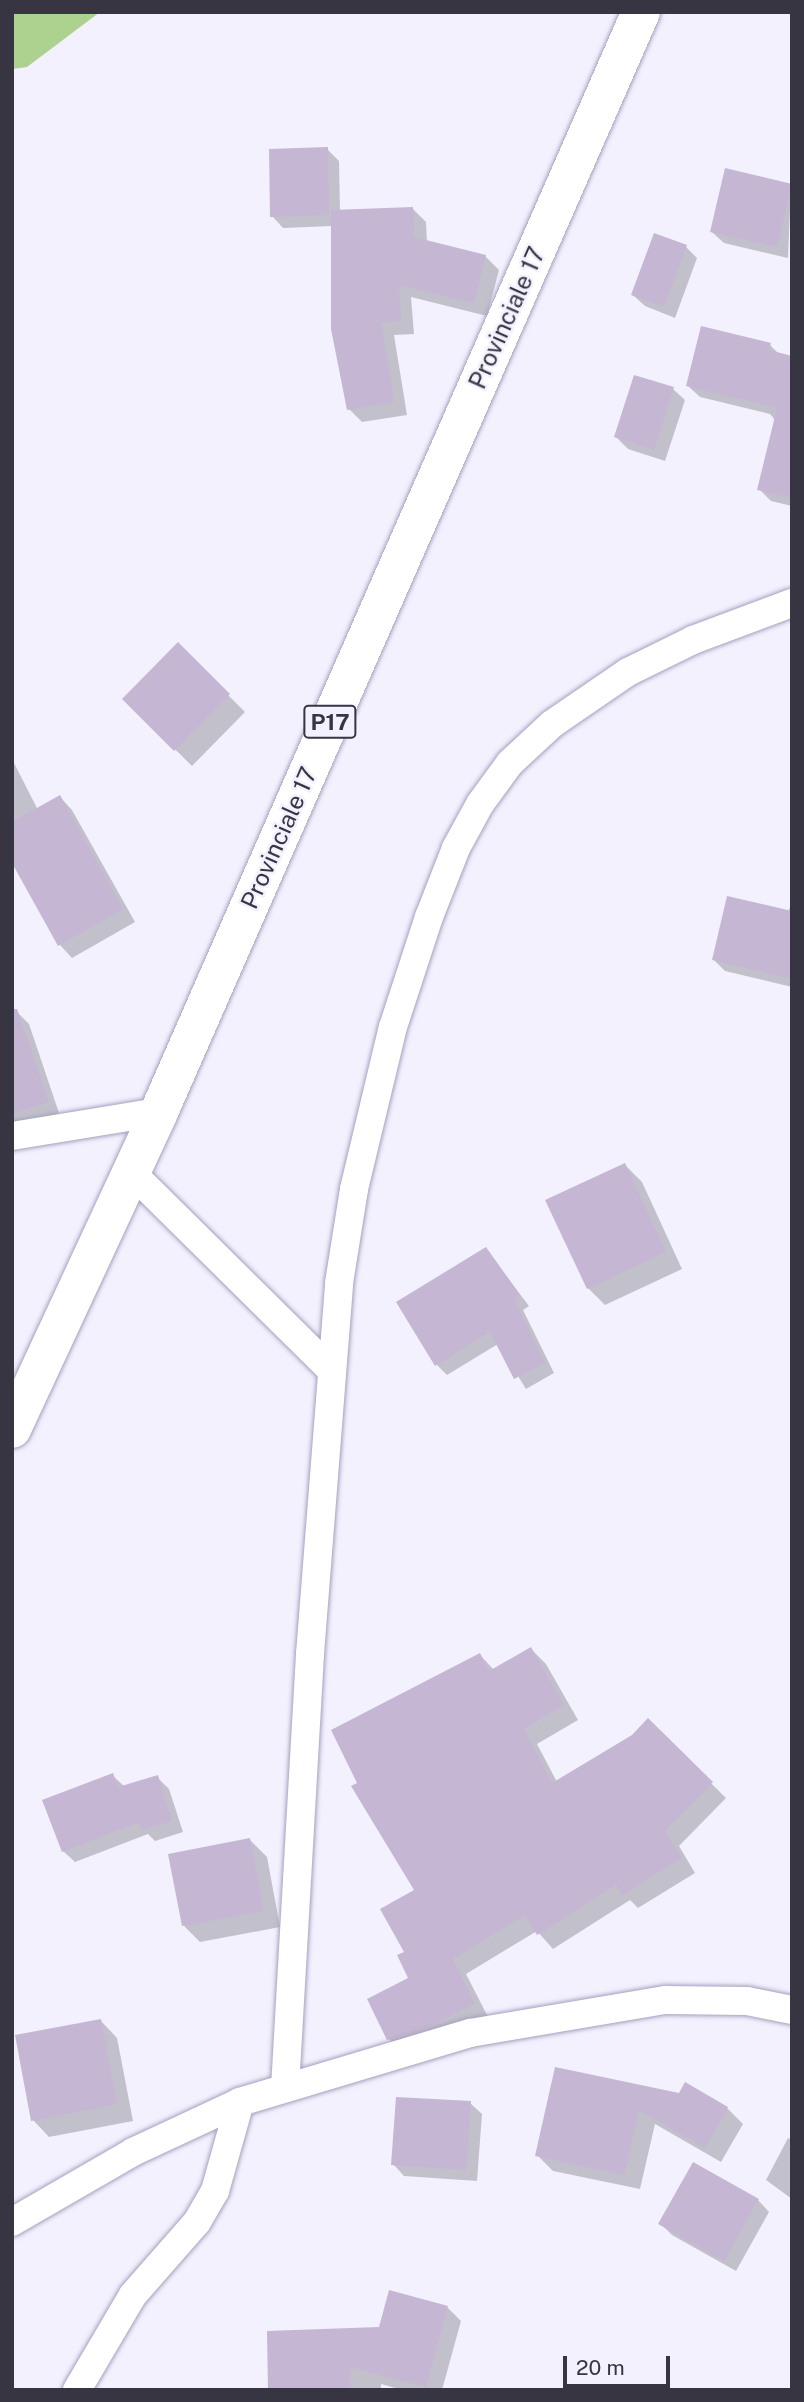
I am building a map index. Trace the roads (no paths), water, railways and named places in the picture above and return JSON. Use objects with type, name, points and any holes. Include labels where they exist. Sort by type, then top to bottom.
[{"type":"main road","name":"Provinciale 17","points":[[12,1429],[159,1112],[641,12]]},
{"type":"street","points":[[285,2088],[292,1923],[331,1370],[354,1189],[393,1027],[456,848],[480,804],[510,763],[552,724],[628,672],[693,640],[792,603]]},
{"type":"street","points":[[12,1136],[159,1112]]},
{"type":"street","points":[[131,1172],[331,1370]]},
{"type":"street","points":[[12,2222],[133,2152],[240,2102],[470,2033],[666,2000],[747,2001],[792,2010]]},
{"type":"street","points":[[77,2390],[133,2295],[197,2222],[215,2191],[240,2102]]}]
